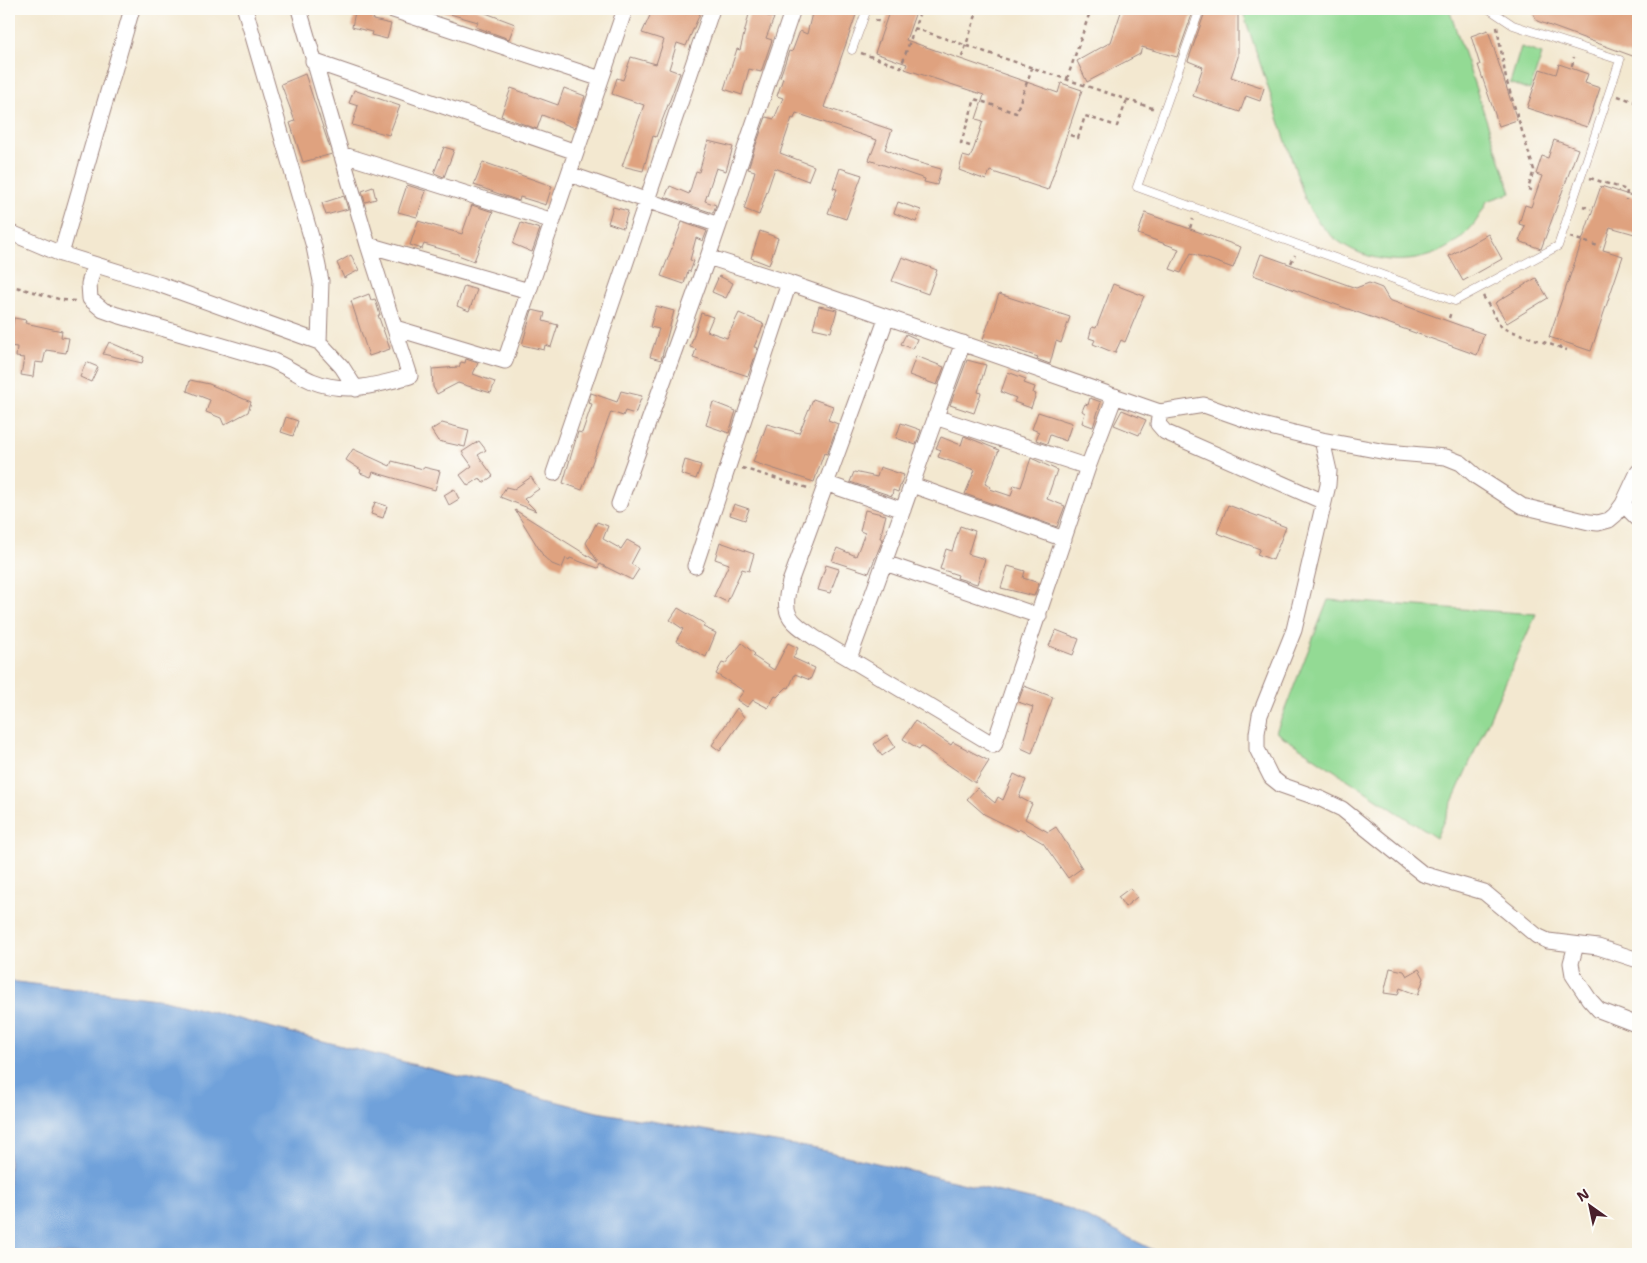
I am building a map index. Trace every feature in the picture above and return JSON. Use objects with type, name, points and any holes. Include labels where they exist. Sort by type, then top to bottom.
[{"type":"street","points":[[61,254],[132,9]]},
{"type":"street","points":[[245,9],[314,247],[321,281],[319,342]]},
{"type":"street","points":[[94,265],[89,284],[90,299],[103,310],[117,315],[272,360],[293,369],[311,381],[333,388],[356,389],[410,376],[368,244],[299,9]]},
{"type":"street","points":[[390,9],[601,79]]},
{"type":"street","points":[[395,328],[505,361],[625,9]]},
{"type":"street","points":[[554,474],[712,9]]},
{"type":"street","points":[[619,504],[719,226],[793,9]]},
{"type":"street","points":[[313,61],[576,152]]},
{"type":"street","points":[[341,154],[553,221]]},
{"type":"street","points":[[569,174],[719,226]]},
{"type":"street","points":[[9,232],[61,254],[161,285],[319,342],[342,367],[356,389]]},
{"type":"street","points":[[368,244],[529,292]]},
{"type":"street","points":[[708,257],[789,283],[1160,412],[1204,405],[1258,424],[1322,440],[1386,452],[1446,457],[1461,463],[1477,477],[1522,506],[1544,513],[1598,523],[1609,520],[1623,504],[1638,472]]},
{"type":"street","points":[[695,566],[789,283]]},
{"type":"street","points":[[888,317],[790,582],[785,609],[790,620],[801,628],[994,745],[1088,467],[1115,396]]},
{"type":"street","points":[[848,658],[885,563],[935,417],[963,343]]},
{"type":"street","points":[[1160,412],[1158,424],[1165,432],[1324,502]]},
{"type":"street","points":[[935,417],[1088,467]]},
{"type":"street","points":[[1322,440],[1329,471],[1324,502],[1294,630],[1260,715],[1257,749],[1263,764],[1271,777],[1281,785],[1321,799],[1342,809],[1423,874],[1484,892],[1526,929],[1548,941],[1570,963],[1580,988],[1599,1010],[1638,1025]]},
{"type":"street","points":[[912,485],[1064,539]]},
{"type":"street","points":[[824,488],[903,510]]},
{"type":"street","points":[[1623,504],[1638,519]]},
{"type":"street","points":[[885,563],[1039,616]]},
{"type":"street","points":[[1548,941],[1598,947],[1638,960]]},
{"type":"street","points":[[1570,963],[1576,945]]},
{"type":"lane","points":[[852,50],[866,9]]},
{"type":"lane","points":[[1200,9],[1137,187],[1455,301],[1558,246],[1620,60],[1512,25],[1496,16],[1489,9]]},
{"type":"path","points":[[852,50],[901,67],[921,9]]},
{"type":"path","points":[[962,57],[978,9]]},
{"type":"path","points":[[1067,79],[1091,9]]},
{"type":"path","points":[[1496,16],[1498,45],[1506,79],[1534,170],[1528,188],[1534,191]]},
{"type":"path","points":[[914,28],[1163,112]]},
{"type":"path","points":[[970,146],[961,144],[975,99],[1016,113],[1032,68]]},
{"type":"path","points":[[1609,93],[1638,103]]},
{"type":"path","points":[[1070,135],[1078,138],[1085,116],[1118,126],[1127,100]]},
{"type":"path","points":[[1582,176],[1627,190],[1626,200]]},
{"type":"path","points":[[1562,234],[1601,248]]},
{"type":"path","points":[[9,285],[62,300],[77,301],[90,299]]},
{"type":"path","points":[[1478,288],[1502,328],[1567,350]]},
{"type":"path","points":[[729,464],[824,488]]},
{"type":"green space","points":[[1242,9],[1449,9],[1511,193],[1487,201],[1471,228],[1449,246],[1424,257],[1396,260],[1368,256],[1343,244],[1321,225],[1305,199]]},
{"type":"green space","points":[[1521,47],[1542,54],[1530,90],[1510,83]]},
{"type":"green space","points":[[1328,600],[1536,614],[1436,838],[1276,732]]},
{"type":"water","points":[[9,981],[165,1000],[597,1112],[817,1149],[1068,1208],[1162,1254],[9,1254]]},
{"type":"building","points":[[443,9],[475,9],[515,24],[509,39],[476,27],[478,22],[443,12]]},
{"type":"building","points":[[653,9],[702,9],[686,46],[677,43],[669,69],[680,73],[656,137],[653,136],[643,171],[622,166],[644,105],[612,94],[617,78],[623,80],[631,57],[656,64],[664,40],[642,33]]},
{"type":"building","points":[[813,9],[858,9],[824,107],[892,130],[885,149],[909,160],[941,169],[937,185],[924,182],[925,179],[869,160],[877,140],[796,113],[794,119],[792,118],[780,153],[814,166],[808,181],[775,168],[759,215],[744,209],[755,171],[748,169],[753,153],[766,117],[774,119],[783,98],[777,96],[783,78],[780,77],[789,51],[792,52],[800,31],[807,34]]},
{"type":"building","points":[[890,9],[917,9],[906,40],[1058,93],[1061,83],[1082,90],[1048,190],[990,171],[986,180],[959,170],[963,156],[970,158],[983,121],[976,119],[984,95],[905,69],[907,64],[875,53]]},
{"type":"building","points":[[1122,9],[1194,9],[1177,57],[1142,47],[1140,54],[1087,82],[1077,61],[1111,42]]},
{"type":"building","points":[[1206,9],[1238,9],[1238,57],[1231,77],[1264,88],[1260,101],[1246,96],[1240,112],[1193,96],[1203,67],[1188,61]]},
{"type":"building","points":[[1531,9],[1638,9],[1638,58],[1537,21]]},
{"type":"building","points":[[750,10],[774,18],[766,38],[772,40],[761,72],[749,69],[742,95],[724,89],[737,49],[740,50]]},
{"type":"building","points":[[355,12],[374,16],[373,20],[391,24],[387,39],[371,35],[372,32],[352,27]]},
{"type":"building","points":[[1488,30],[1517,120],[1499,126],[1478,65],[1480,65],[1471,36]]},
{"type":"building","points":[[1559,64],[1588,74],[1585,83],[1600,88],[1587,127],[1527,108],[1540,69],[1556,74]]},
{"type":"building","points":[[305,74],[332,154],[303,162],[290,123],[295,121],[281,84]]},
{"type":"building","points":[[511,88],[558,105],[564,88],[585,96],[575,128],[542,115],[537,129],[501,116]]},
{"type":"building","points":[[354,90],[400,106],[389,135],[352,125],[358,106],[349,103]]},
{"type":"building","points":[[1554,140],[1578,149],[1541,249],[1519,241],[1525,226],[1519,224],[1525,205],[1531,207],[1542,176],[1536,174],[1542,156],[1548,158]]},
{"type":"building","points":[[708,141],[733,147],[726,171],[716,168],[705,201],[716,205],[713,213],[665,197],[670,186],[689,194],[696,171],[699,172]]},
{"type":"building","points":[[444,147],[454,150],[444,177],[434,173]]},
{"type":"building","points":[[483,162],[552,186],[546,205],[520,197],[519,201],[474,185]]},
{"type":"building","points":[[840,168],[862,175],[846,219],[828,213],[837,189],[833,188]]},
{"type":"building","points":[[407,185],[426,191],[417,217],[398,212]]},
{"type":"building","points":[[1601,186],[1638,198],[1638,235],[1610,227],[1603,250],[1623,256],[1591,351],[1549,337]]},
{"type":"building","points":[[373,187],[376,199],[365,202],[362,191]]},
{"type":"building","points":[[344,196],[348,209],[326,215],[322,203]]},
{"type":"building","points":[[898,202],[921,210],[916,222],[894,213]]},
{"type":"building","points":[[472,205],[493,212],[474,261],[424,244],[422,249],[410,245],[418,221],[462,234]]},
{"type":"building","points":[[613,207],[628,211],[623,228],[608,223]]},
{"type":"building","points":[[1145,213],[1241,247],[1233,268],[1191,253],[1181,273],[1170,269],[1179,249],[1138,234]]},
{"type":"building","points":[[682,222],[707,231],[703,241],[696,238],[690,260],[694,261],[690,272],[688,271],[684,284],[661,276]]},
{"type":"building","points":[[521,223],[540,229],[532,252],[513,244]]},
{"type":"building","points":[[760,231],[778,238],[769,265],[751,258]]},
{"type":"building","points":[[1488,234],[1502,259],[1463,281],[1449,256]]},
{"type":"building","points":[[1261,254],[1356,288],[1369,283],[1382,288],[1389,300],[1484,334],[1477,355],[1253,275]]},
{"type":"building","points":[[351,255],[359,270],[344,278],[337,263]]},
{"type":"building","points":[[902,257],[937,270],[928,294],[892,281]]},
{"type":"building","points":[[719,276],[733,283],[726,298],[712,292]]},
{"type":"building","points":[[1536,278],[1548,298],[1507,323],[1495,303]]},
{"type":"building","points":[[1113,284],[1144,296],[1125,342],[1121,340],[1115,353],[1093,344],[1095,340],[1089,338],[1092,327],[1096,328]]},
{"type":"building","points":[[464,286],[477,290],[469,311],[457,306]]},
{"type":"building","points":[[369,294],[371,300],[375,299],[380,315],[378,315],[390,349],[369,356],[351,301]]},
{"type":"building","points":[[999,294],[1070,317],[1061,343],[1056,341],[1050,364],[1037,359],[1038,357],[983,339]]},
{"type":"building","points":[[656,306],[674,311],[661,360],[650,357],[659,329],[650,327]]},
{"type":"building","points":[[819,306],[837,310],[831,332],[813,328]]},
{"type":"building","points":[[532,310],[545,313],[543,321],[558,325],[551,347],[545,345],[544,350],[522,345]]},
{"type":"building","points":[[701,313],[713,317],[707,331],[727,338],[739,313],[764,324],[754,347],[758,348],[748,376],[693,358],[696,349],[690,347]]},
{"type":"building","points":[[14,318],[26,320],[25,323],[62,331],[61,337],[69,338],[66,353],[46,350],[43,363],[35,362],[33,377],[21,375],[24,358],[16,357],[17,347],[9,346],[9,334],[11,334]]},
{"type":"building","points":[[906,334],[917,339],[913,349],[901,344]]},
{"type":"building","points":[[109,342],[144,357],[142,363],[103,354]]},
{"type":"building","points":[[916,356],[944,367],[937,385],[909,375]]},
{"type":"building","points":[[466,359],[478,363],[473,374],[495,382],[491,393],[458,383],[437,394],[433,387],[432,369],[459,367],[461,362],[465,363]]},
{"type":"building","points":[[967,360],[986,365],[978,392],[981,393],[974,413],[950,405]]},
{"type":"building","points":[[86,362],[98,367],[91,382],[80,377]]},
{"type":"building","points":[[1008,372],[1026,379],[1024,383],[1035,387],[1033,393],[1036,394],[1031,408],[1014,402],[1016,398],[1001,392]]},
{"type":"building","points":[[190,380],[209,384],[251,402],[248,412],[224,425],[221,418],[206,412],[210,400],[187,391]]},
{"type":"building","points":[[621,391],[642,396],[635,414],[625,411],[623,416],[611,412],[582,490],[563,483],[578,432],[582,433],[592,404],[588,403],[591,393],[617,402]]},
{"type":"building","points":[[1090,398],[1101,402],[1093,427],[1082,423],[1085,413],[1082,411],[1085,404],[1088,405]]},
{"type":"building","points":[[813,399],[833,406],[828,420],[838,424],[827,454],[824,453],[814,482],[753,462],[767,424],[799,433]]},
{"type":"building","points":[[713,402],[736,411],[729,433],[706,425]]},
{"type":"building","points":[[1122,410],[1146,420],[1139,435],[1114,425]]},
{"type":"building","points":[[1038,412],[1072,423],[1066,441],[1050,435],[1047,444],[1036,440],[1039,432],[1032,429]]},
{"type":"building","points":[[286,417],[298,421],[293,436],[281,432]]},
{"type":"building","points":[[442,423],[469,430],[465,447],[438,441],[431,430]]},
{"type":"building","points":[[901,423],[921,430],[916,445],[896,438]]},
{"type":"building","points":[[964,436],[999,450],[985,484],[991,487],[990,489],[1011,496],[1014,485],[1021,487],[1031,458],[1057,470],[1047,499],[1065,506],[1057,527],[965,494],[975,470],[938,457],[941,450],[936,448],[941,437],[961,445]]},
{"type":"building","points":[[479,441],[486,450],[478,455],[493,476],[483,483],[480,478],[468,486],[460,475],[472,466],[462,452]]},
{"type":"building","points":[[353,449],[390,466],[392,461],[423,469],[423,467],[440,471],[435,490],[373,472],[371,477],[360,473],[361,470],[346,460]]},
{"type":"building","points":[[685,460],[701,465],[696,479],[681,474]]},
{"type":"building","points":[[880,467],[904,475],[898,492],[893,490],[892,496],[850,482],[854,472],[877,477]]},
{"type":"building","points":[[531,477],[539,489],[524,499],[536,511],[500,497],[506,487],[514,489]]},
{"type":"building","points":[[454,489],[459,499],[449,505],[444,495]]},
{"type":"building","points":[[375,502],[387,506],[383,518],[371,514]]},
{"type":"building","points":[[734,504],[749,509],[745,520],[730,515]]},
{"type":"building","points":[[1228,505],[1286,527],[1273,560],[1257,554],[1260,549],[1217,533]]},
{"type":"building","points":[[515,510],[598,562],[586,543],[597,522],[608,526],[603,539],[621,549],[627,540],[640,547],[631,564],[639,569],[632,580],[600,564],[598,568],[570,558],[569,560],[566,558],[562,568],[552,564],[544,557]]},
{"type":"building","points":[[865,510],[886,515],[880,538],[883,539],[869,573],[832,561],[837,548],[856,556],[865,533],[860,531]]},
{"type":"building","points":[[960,526],[975,531],[968,554],[985,559],[977,584],[957,578],[958,575],[940,569],[946,549],[952,551]]},
{"type":"building","points":[[720,542],[754,554],[749,571],[742,569],[727,602],[714,596],[729,564],[715,559]]},
{"type":"building","points":[[826,565],[839,569],[830,593],[818,590]]},
{"type":"building","points":[[1008,566],[1025,571],[1023,578],[1039,583],[1034,596],[1001,588]]},
{"type":"building","points":[[678,608],[705,624],[703,627],[716,633],[706,657],[676,641],[683,629],[670,620]]},
{"type":"building","points":[[1056,630],[1079,639],[1073,655],[1049,646]]},
{"type":"building","points":[[742,643],[755,654],[753,656],[774,670],[788,643],[798,648],[793,658],[815,668],[810,680],[795,674],[789,688],[787,687],[777,697],[775,696],[768,708],[753,700],[747,707],[737,700],[744,691],[716,674],[722,663],[725,664]]},
{"type":"building","points":[[1024,686],[1053,697],[1032,753],[1021,748],[1033,707],[1018,702]]},
{"type":"building","points":[[737,708],[744,717],[720,751],[712,745]]},
{"type":"building","points":[[915,721],[951,745],[953,742],[989,761],[975,783],[921,746],[919,749],[903,739]]},
{"type":"building","points":[[887,735],[895,747],[882,756],[874,744]]},
{"type":"building","points":[[1014,774],[1026,780],[1019,797],[1032,804],[1025,819],[1048,832],[1056,827],[1082,868],[1068,878],[1043,843],[1019,829],[1018,831],[984,814],[967,799],[977,788],[995,803],[998,797],[1003,800]]},
{"type":"building","points":[[1130,888],[1137,897],[1125,907],[1118,897]]},
{"type":"building","points":[[1390,968],[1404,971],[1407,976],[1419,969],[1424,978],[1418,995],[1400,988],[1398,995],[1384,993]]}]
